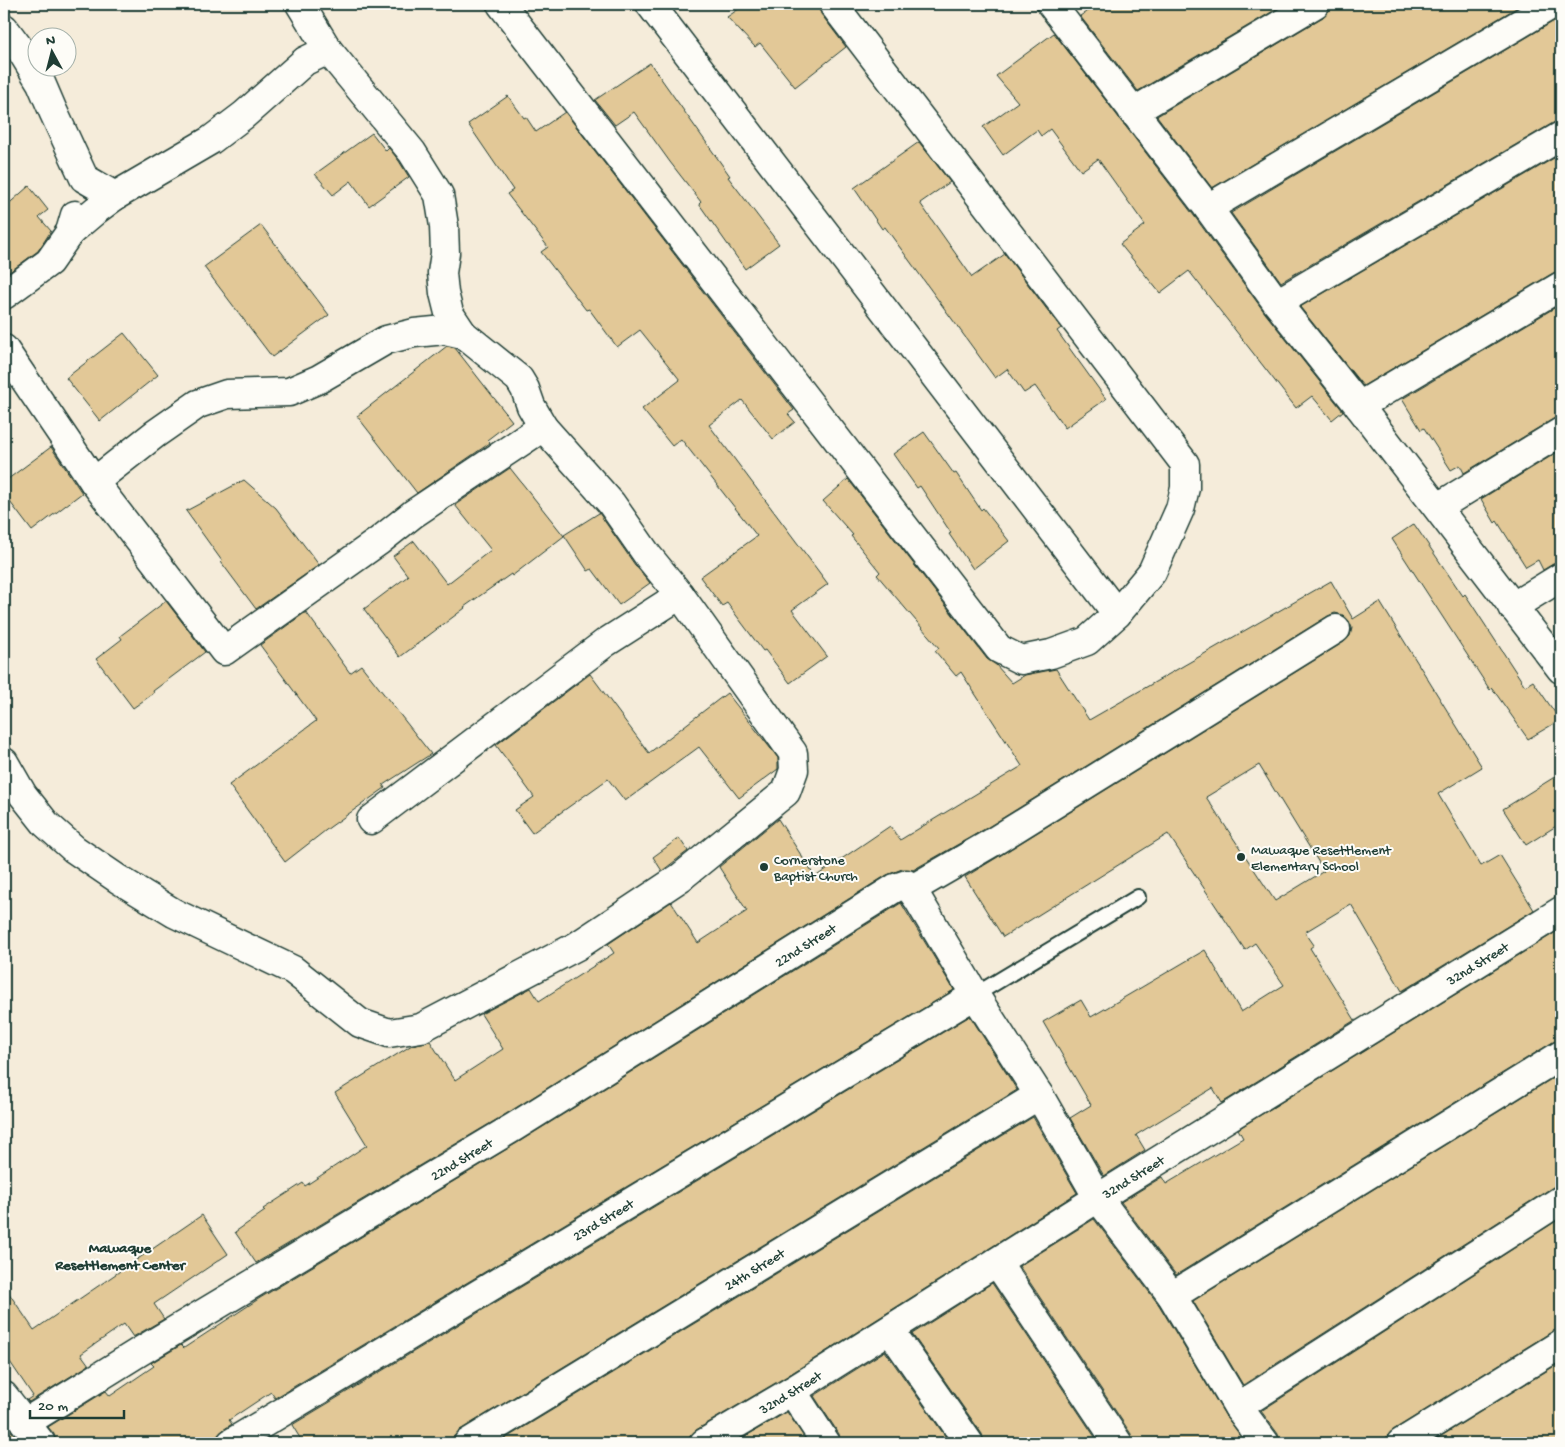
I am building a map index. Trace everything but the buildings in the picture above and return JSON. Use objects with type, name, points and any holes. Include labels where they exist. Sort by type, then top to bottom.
[{"type":"street","points":[[4,762],[23,795],[46,824],[74,849],[118,879],[174,913],[293,970],[360,1024],[389,1033],[421,1028],[577,946],[681,876],[786,792],[794,770],[793,753],[680,595],[648,556],[611,503],[543,427],[519,379],[463,334],[449,313],[442,273],[445,253],[444,226],[439,195],[412,152],[328,50],[300,4]]},
{"type":"street","points":[[501,4],[999,649],[1021,660],[1050,654],[1087,640],[1118,614],[1152,572],[1180,509],[1185,488],[1185,464],[834,4]]},
{"type":"street","points":[[650,4],[1118,614]]},
{"type":"street","points":[[1133,112],[1315,4]]},
{"type":"street","points":[[1208,208],[1553,4]]},
{"type":"street","points":[[1059,6],[1133,112],[1208,208],[1277,303],[1438,507],[1561,670]]},
{"type":"street","points":[[4,28],[42,83],[84,178],[115,196]]},
{"type":"street","points":[[4,295],[49,262],[70,232],[96,210],[115,196],[211,140],[305,61],[328,50]]},
{"type":"street","points":[[1277,303],[1561,136]]},
{"type":"street","points":[[70,232],[80,200],[84,178]]},
{"type":"street","points":[[1359,406],[1561,286]]},
{"type":"street","points":[[94,482],[155,434],[198,404],[226,394],[289,392],[319,379],[386,340],[414,332],[445,330],[463,334]]},
{"type":"street","points":[[4,349],[94,482],[224,651],[379,541],[413,514],[543,427]]},
{"type":"street","points":[[1438,507],[1561,432]]},
{"type":"street","points":[[1512,607],[1561,576]]},
{"type":"street","points":[[371,820],[604,644],[680,595]]},
{"type":"street","name":"22nd Street","points":[[33,1433],[138,1352],[904,889],[992,842],[1336,629]]},
{"type":"street","points":[[904,889],[1039,1095],[1098,1198],[1172,1296],[1238,1407],[1265,1443]]},
{"type":"street","name":"32nd Street","points":[[704,1443],[792,1391],[1098,1198],[1561,911]]},
{"type":"street","name":"23rd Street","points":[[231,1443],[975,995]]},
{"type":"street","points":[[1172,1296],[1561,1055]]},
{"type":"street","name":"24th Street","points":[[468,1443],[1039,1095]]},
{"type":"street","points":[[1238,1407],[1561,1200]]},
{"type":"street","points":[[997,1262],[1118,1443]]},
{"type":"street","points":[[890,1330],[969,1443]]},
{"type":"street","points":[[1401,1443],[1561,1344]]},
{"type":"street","points":[[792,1391],[826,1443]]},
{"type":"street","points":[[4,1396],[33,1433]]},
{"type":"lane","points":[[975,995],[1138,897]]},
{"type":"place","name":"Mawaque Resettlement Elementary School","points":[[1241,857]]},
{"type":"place","name":"Cornerstone Baptist Church","points":[[764,867]]},
{"type":"district","name":"Mawaque Resettlement Center","points":[[120,1256]]}]
